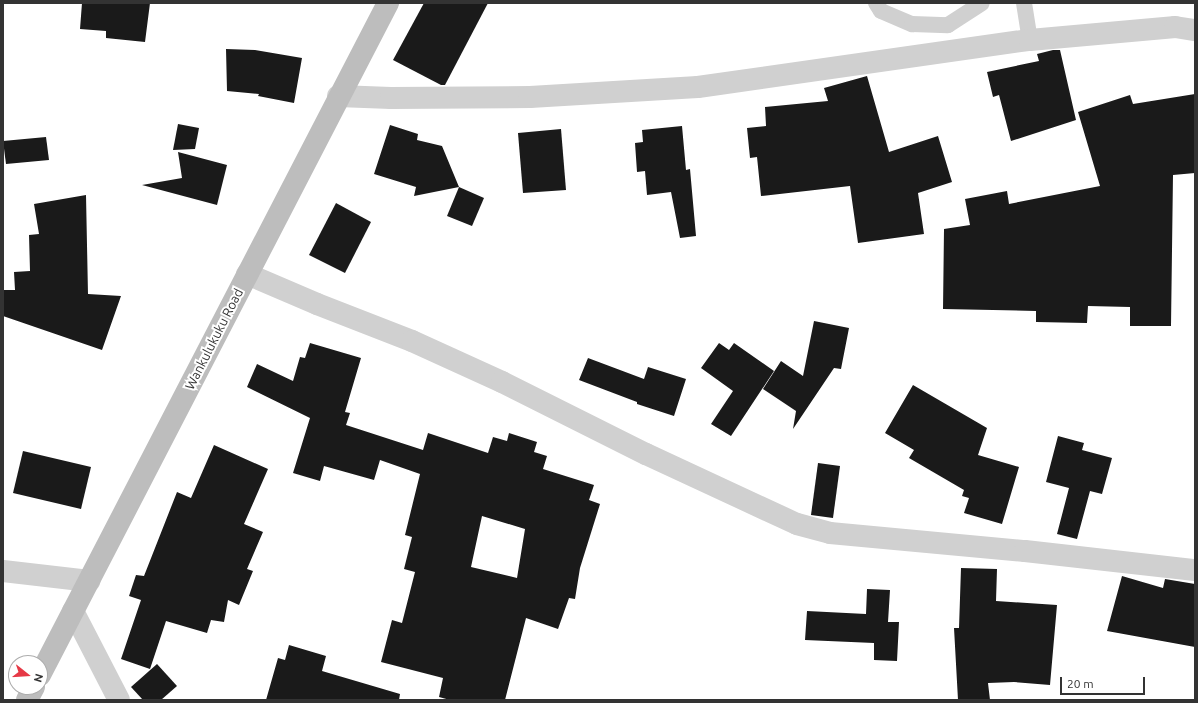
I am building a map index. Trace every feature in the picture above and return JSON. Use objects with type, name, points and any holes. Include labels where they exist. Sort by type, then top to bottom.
[{"type":"main road","name":"Wankulukuku Road","points":[[48,659],[338,96],[388,3]]},
{"type":"street","points":[[338,96],[392,98],[530,97],[698,87],[1030,40],[1175,27],[1195,30]]},
{"type":"street","points":[[247,274],[317,304],[412,341],[502,382],[646,454],[797,524],[830,533],[1025,551],[1195,570]]},
{"type":"street","points":[[3,571],[89,581]]},
{"type":"street","points":[[73,611],[119,700]]},
{"type":"lane","points":[[876,3],[881,11],[912,24],[948,24],[982,3]]},
{"type":"lane","points":[[1024,3],[1030,40]]},
{"type":"building","points":[[82,3],[150,3],[145,42],[106,38],[106,31],[80,29]]},
{"type":"building","points":[[424,3],[488,3],[445,85],[441,85],[393,60]]},
{"type":"building","points":[[226,49],[255,50],[302,58],[294,103],[258,96],[259,94],[227,91]]},
{"type":"building","points":[[1060,50],[1076,120],[1011,141],[999,95],[993,97],[987,72],[1039,61],[1037,54]]},
{"type":"building","points":[[867,76],[889,152],[938,136],[952,182],[918,193],[924,234],[858,243],[850,186],[761,196],[757,157],[750,158],[747,128],[766,126],[765,107],[828,101],[824,88]]},
{"type":"building","points":[[1195,94],[1195,173],[1173,175],[1171,326],[1130,326],[1130,307],[1088,306],[1087,323],[1036,322],[1036,311],[943,309],[944,229],[970,225],[965,199],[1007,191],[1009,204],[1100,186],[1078,112],[1130,95],[1133,104]]},
{"type":"building","points":[[178,124],[199,128],[195,149],[173,150]]},
{"type":"building","points":[[390,125],[418,134],[417,140],[442,146],[459,187],[414,196],[416,187],[374,174]]},
{"type":"building","points":[[682,126],[686,170],[690,169],[696,236],[680,238],[671,192],[647,195],[645,171],[637,172],[635,143],[643,142],[642,130]]},
{"type":"building","points":[[561,129],[566,190],[523,193],[518,133]]},
{"type":"building","points":[[46,137],[49,160],[6,164],[3,141]]},
{"type":"building","points":[[178,152],[227,165],[217,205],[142,185],[182,178]]},
{"type":"building","points":[[459,187],[484,198],[472,226],[447,216]]},
{"type":"building","points":[[86,195],[88,294],[121,296],[102,350],[3,316],[3,290],[15,290],[14,272],[30,271],[29,235],[39,234],[34,204]]},
{"type":"building","points":[[336,203],[371,222],[345,273],[309,255]]},
{"type":"building","points":[[814,321],[849,328],[841,369],[834,368],[793,429],[796,411],[763,389],[781,361],[803,376]]},
{"type":"building","points":[[310,343],[361,358],[345,412],[350,413],[346,425],[423,450],[428,433],[488,453],[493,437],[507,441],[509,433],[537,442],[534,452],[547,456],[543,469],[594,485],[589,500],[600,504],[580,568],[575,599],[569,598],[558,629],[526,618],[505,700],[450,700],[439,697],[443,678],[381,662],[392,620],[402,623],[415,572],[404,569],[412,537],[405,535],[420,474],[380,460],[374,480],[324,466],[320,481],[293,473],[310,418],[247,387],[257,364],[293,381],[300,357],[305,358]],"holes":[[[482,516],[525,529],[517,578],[471,567]]]},
{"type":"building","points":[[719,343],[729,350],[734,343],[774,371],[731,436],[711,424],[733,391],[701,368]]},
{"type":"building","points":[[588,358],[644,379],[648,367],[686,379],[674,416],[637,404],[637,402],[579,380]]},
{"type":"building","points":[[913,385],[987,428],[978,455],[1019,467],[1002,524],[964,513],[969,498],[962,496],[964,490],[909,458],[914,450],[885,433]]},
{"type":"building","points":[[1058,436],[1084,443],[1082,450],[1112,458],[1102,494],[1090,491],[1077,539],[1057,534],[1069,488],[1046,482]]},
{"type":"building","points":[[214,445],[268,469],[244,524],[263,532],[247,569],[253,571],[239,605],[228,600],[224,622],[211,620],[207,633],[166,621],[150,669],[121,659],[141,600],[129,596],[136,575],[144,576],[177,492],[191,498]]},
{"type":"building","points":[[23,451],[91,467],[81,509],[13,493]]},
{"type":"building","points":[[818,463],[840,466],[833,518],[811,515]]},
{"type":"building","points":[[961,568],[997,569],[996,601],[1057,605],[1050,685],[1014,682],[988,683],[990,700],[958,700],[954,628],[959,628]]},
{"type":"building","points":[[1122,576],[1163,588],[1165,579],[1195,584],[1195,647],[1107,631]]},
{"type":"building","points":[[867,589],[890,590],[888,622],[899,622],[897,661],[874,660],[874,643],[805,640],[807,611],[866,614]]},
{"type":"building","points":[[289,645],[326,656],[322,671],[400,694],[399,700],[266,700],[278,658],[285,660]]},
{"type":"building","points":[[157,664],[177,686],[161,700],[143,700],[131,687]]}]
